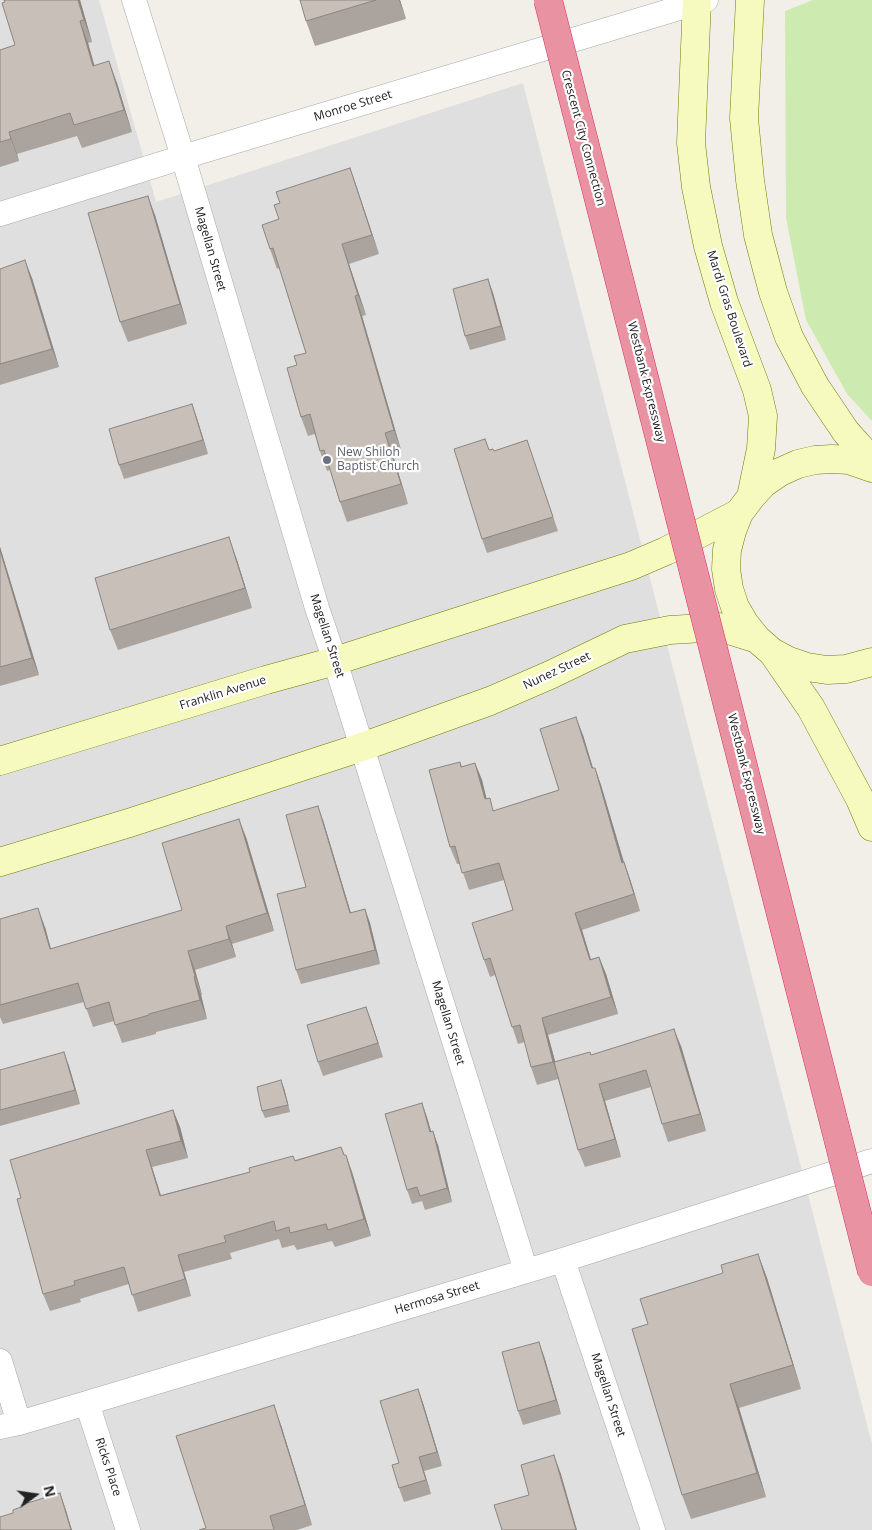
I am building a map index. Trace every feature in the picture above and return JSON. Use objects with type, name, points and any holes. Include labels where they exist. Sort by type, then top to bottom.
[{"type":"highway","name":"Crescent City Connection","points":[[548,0],[619,277]]},
{"type":"highway","name":"Westbank Expressway","points":[[619,277],[872,1272]]},
{"type":"main road","points":[[750,0],[744,118],[758,235],[773,292],[793,345],[815,386],[846,432],[872,461]]},
{"type":"main road","name":"Mardi Gras Boulevard","points":[[700,1],[691,143],[696,187],[708,246],[724,302],[757,390],[763,416],[761,449],[745,505],[732,531],[727,550],[726,569],[729,589],[735,607],[745,624],[764,646]]},
{"type":"main road","points":[[745,505],[764,484],[780,472],[798,464],[814,460],[832,459],[849,460],[872,468]]},
{"type":"main road","name":"Franklin Avenue","points":[[0,760],[335,661],[631,566],[666,552],[745,505]]},
{"type":"main road","name":"Nunez Street","points":[[362,747],[490,701],[625,639],[670,630],[719,627],[764,646],[789,661],[808,668],[826,670],[846,669],[872,662]]},
{"type":"main road","points":[[764,646],[811,708],[860,798],[872,827]]},
{"type":"main road","points":[[0,862],[138,820],[362,747]]},
{"type":"street","name":"Magellan Street","points":[[134,0],[183,157],[317,608],[526,1271]]},
{"type":"street","name":"Monroe Street","points":[[0,214],[700,1]]},
{"type":"street","name":"Hermosa Street","points":[[9,1425],[564,1260],[872,1161]]},
{"type":"street","name":"Magellan Street","points":[[564,1260],[653,1530]]},
{"type":"street","points":[[0,1361],[9,1425]]},
{"type":"street","name":"Ricks Place","points":[[87,1403],[128,1530]]},
{"type":"shaded area","points":[[0,0],[99,0],[156,202],[523,83],[872,1444],[872,1530],[0,1530]]},
{"type":"green space","points":[[813,0],[872,0],[872,421],[847,394],[806,320],[786,218],[785,11]]},
{"type":"building","points":[[4,0],[78,0],[84,20],[80,21],[93,66],[109,61],[124,110],[74,125],[70,113],[9,132],[11,139],[0,142],[0,50],[15,45],[2,3],[5,2]]},
{"type":"building","points":[[300,0],[376,0],[306,21]]},
{"type":"building","points":[[350,168],[372,235],[342,244],[358,295],[355,296],[394,430],[385,433],[401,484],[340,502],[324,450],[320,451],[310,414],[301,417],[287,368],[297,365],[294,356],[306,353],[273,248],[270,249],[262,225],[279,219],[274,205],[280,203],[276,192]]},
{"type":"building","points":[[148,196],[180,304],[120,322],[88,213]]},
{"type":"building","points":[[25,260],[52,349],[0,364],[0,269]]},
{"type":"building","points":[[488,279],[501,326],[465,336],[453,289]]},
{"type":"building","points":[[192,404],[203,440],[119,465],[109,429]]},
{"type":"building","points":[[485,439],[489,450],[493,449],[494,451],[527,440],[553,517],[482,539],[454,449]]},
{"type":"building","points":[[229,537],[245,588],[110,630],[95,578]]},
{"type":"building","points":[[0,550],[32,658],[0,667]]},
{"type":"building","points":[[576,717],[592,768],[595,768],[622,863],[624,862],[634,894],[575,913],[590,960],[599,957],[611,997],[542,1018],[553,1062],[531,1067],[520,1025],[512,1027],[490,958],[484,960],[472,923],[513,910],[499,863],[462,873],[455,846],[450,847],[429,770],[460,762],[461,767],[475,763],[485,799],[490,798],[493,811],[559,790],[540,729]]},
{"type":"building","points":[[318,806],[350,913],[365,909],[375,950],[296,970],[277,894],[306,887],[286,815]]},
{"type":"building","points":[[239,819],[267,913],[226,926],[229,939],[188,951],[200,1000],[115,1025],[109,1002],[86,1009],[78,983],[0,1005],[0,919],[38,908],[50,949],[182,910],[162,843]]},
{"type":"building","points":[[366,1007],[378,1043],[318,1062],[307,1025]]},
{"type":"building","points":[[674,1029],[700,1114],[662,1124],[646,1070],[599,1084],[615,1139],[578,1150],[554,1062],[590,1052],[591,1055]]},
{"type":"building","points":[[64,1052],[75,1090],[0,1110],[0,1070]]},
{"type":"building","points":[[281,1080],[288,1105],[262,1111],[257,1087]]},
{"type":"building","points":[[422,1103],[430,1132],[433,1131],[447,1188],[420,1196],[417,1187],[407,1190],[385,1114]]},
{"type":"building","points":[[173,1110],[181,1141],[146,1150],[160,1196],[250,1172],[249,1168],[293,1156],[295,1161],[341,1147],[344,1155],[346,1155],[364,1219],[328,1230],[326,1224],[290,1233],[289,1227],[276,1231],[274,1221],[224,1236],[226,1242],[178,1255],[185,1279],[132,1295],[124,1267],[74,1281],[75,1285],[43,1294],[17,1199],[21,1198],[10,1160]]},
{"type":"building","points":[[758,1254],[793,1365],[730,1384],[757,1473],[682,1495],[632,1329],[648,1324],[640,1299],[723,1273],[721,1265]]},
{"type":"building","points":[[539,1342],[556,1400],[518,1411],[502,1352]]},
{"type":"building","points":[[418,1389],[437,1452],[419,1457],[426,1480],[399,1488],[392,1465],[399,1463],[380,1401]]},
{"type":"building","points":[[274,1405],[305,1505],[270,1516],[274,1530],[199,1530],[206,1528],[176,1436]]},
{"type":"building","points":[[554,1455],[576,1530],[502,1530],[494,1505],[529,1495],[521,1465]]},
{"type":"building","points":[[60,1493],[71,1530],[0,1530],[0,1517],[13,1513],[13,1510],[21,1507],[21,1505]]},
{"type":"place","name":"New Shiloh Baptist Church","points":[[327,460]]}]
